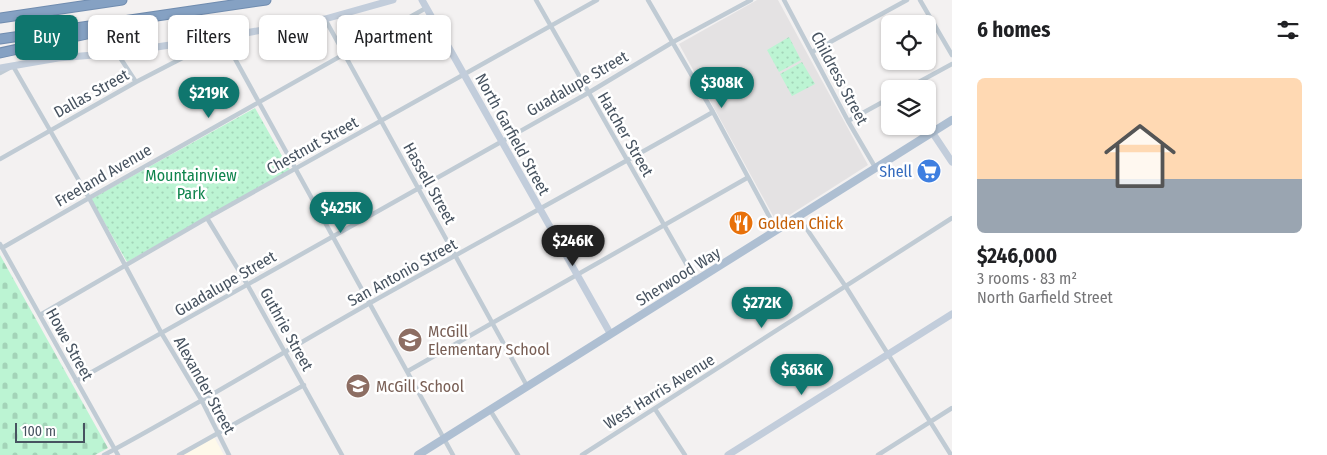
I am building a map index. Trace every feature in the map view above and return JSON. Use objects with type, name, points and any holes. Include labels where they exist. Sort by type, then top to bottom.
[{"type":"highway","points":[[0,18],[122,0]]},
{"type":"highway","points":[[0,39],[266,0]]},
{"type":"highway","points":[[0,53],[73,36],[209,9]]},
{"type":"main road","name":"Sherwood Way","points":[[936,130],[952,120]]},
{"type":"main road","name":"Sherwood Way","points":[[418,455],[927,135]]},
{"type":"street","points":[[327,18],[394,0]]},
{"type":"street","name":"North Garfield Street","points":[[422,0],[610,333]]},
{"type":"street","name":"Hatcher Street","points":[[536,0],[696,281]]},
{"type":"street","name":"Chestnut Street","points":[[40,315],[207,218],[597,0]]},
{"type":"street","points":[[648,0],[713,112],[776,229]]},
{"type":"street","name":"Guadalupe Street","points":[[76,381],[162,334],[673,42],[751,0]]},
{"type":"street","name":"Childress Street","points":[[784,0],[848,121],[875,167]]},
{"type":"street","points":[[812,52],[907,0]]},
{"type":"street","points":[[920,0],[952,55]]},
{"type":"street","name":"Freeland Avenue","points":[[413,15],[426,8]]},
{"type":"street","name":"Hassell Street","points":[[327,25],[337,43]]},
{"type":"street","points":[[0,68],[58,58],[88,55]]},
{"type":"street","name":"Freeland Avenue","points":[[1,246],[337,57]]},
{"type":"street","points":[[121,60],[136,82]]},
{"type":"street","name":"Dallas Street","points":[[0,160],[136,82],[179,60]]},
{"type":"street","points":[[235,60],[294,170],[408,371],[453,455]]},
{"type":"street","name":"Hassell Street","points":[[346,60],[527,386]]},
{"type":"street","points":[[923,80],[952,64]]},
{"type":"street","points":[[0,73],[13,66]]},
{"type":"street","name":"Alexander Street","points":[[13,66],[89,198],[162,334],[202,401],[229,455]]},
{"type":"street","points":[[848,121],[881,103]]},
{"type":"street","name":"San Antonio Street","points":[[104,455],[202,401],[369,304],[713,112]]},
{"type":"street","points":[[934,135],[952,162]]},
{"type":"street","points":[[408,371],[578,276],[747,178]]},
{"type":"street","points":[[798,216],[846,287],[951,455]]},
{"type":"street","name":"Guthrie Street","points":[[207,218],[247,284],[342,455]]},
{"type":"street","name":"West Harris Avenue","points":[[582,455],[952,218]]},
{"type":"street","name":"Howe Street","points":[[1,246],[118,455]]},
{"type":"street","points":[[728,455],[952,314]]},
{"type":"street","points":[[179,455],[304,385]]},
{"type":"street","points":[[878,455],[952,408]]},
{"type":"street","points":[[655,409],[685,455]]},
{"type":"street","points":[[490,410],[518,455]]},
{"type":"shaded area","points":[[757,0],[778,0],[868,165],[777,223],[679,44]]},
{"type":"shaded area","points":[[214,437],[224,455],[182,455]]},
{"type":"green space","points":[[789,37],[801,60],[779,72],[767,50]]},
{"type":"green space","points":[[802,62],[815,84],[792,96],[780,74]]},
{"type":"green space","name":"Mountainview Park","points":[[255,108],[290,170],[127,262],[91,199]]},
{"type":"green space","points":[[0,255],[108,448],[95,455],[0,455]]},
{"type":"place","name":"Shell","points":[[929,171]]},
{"type":"place","name":"Golden Chick","points":[[741,223]]},
{"type":"place","name":"McGill Elementary School","points":[[410,340]]},
{"type":"place","name":"McGill School","points":[[358,386]]}]
